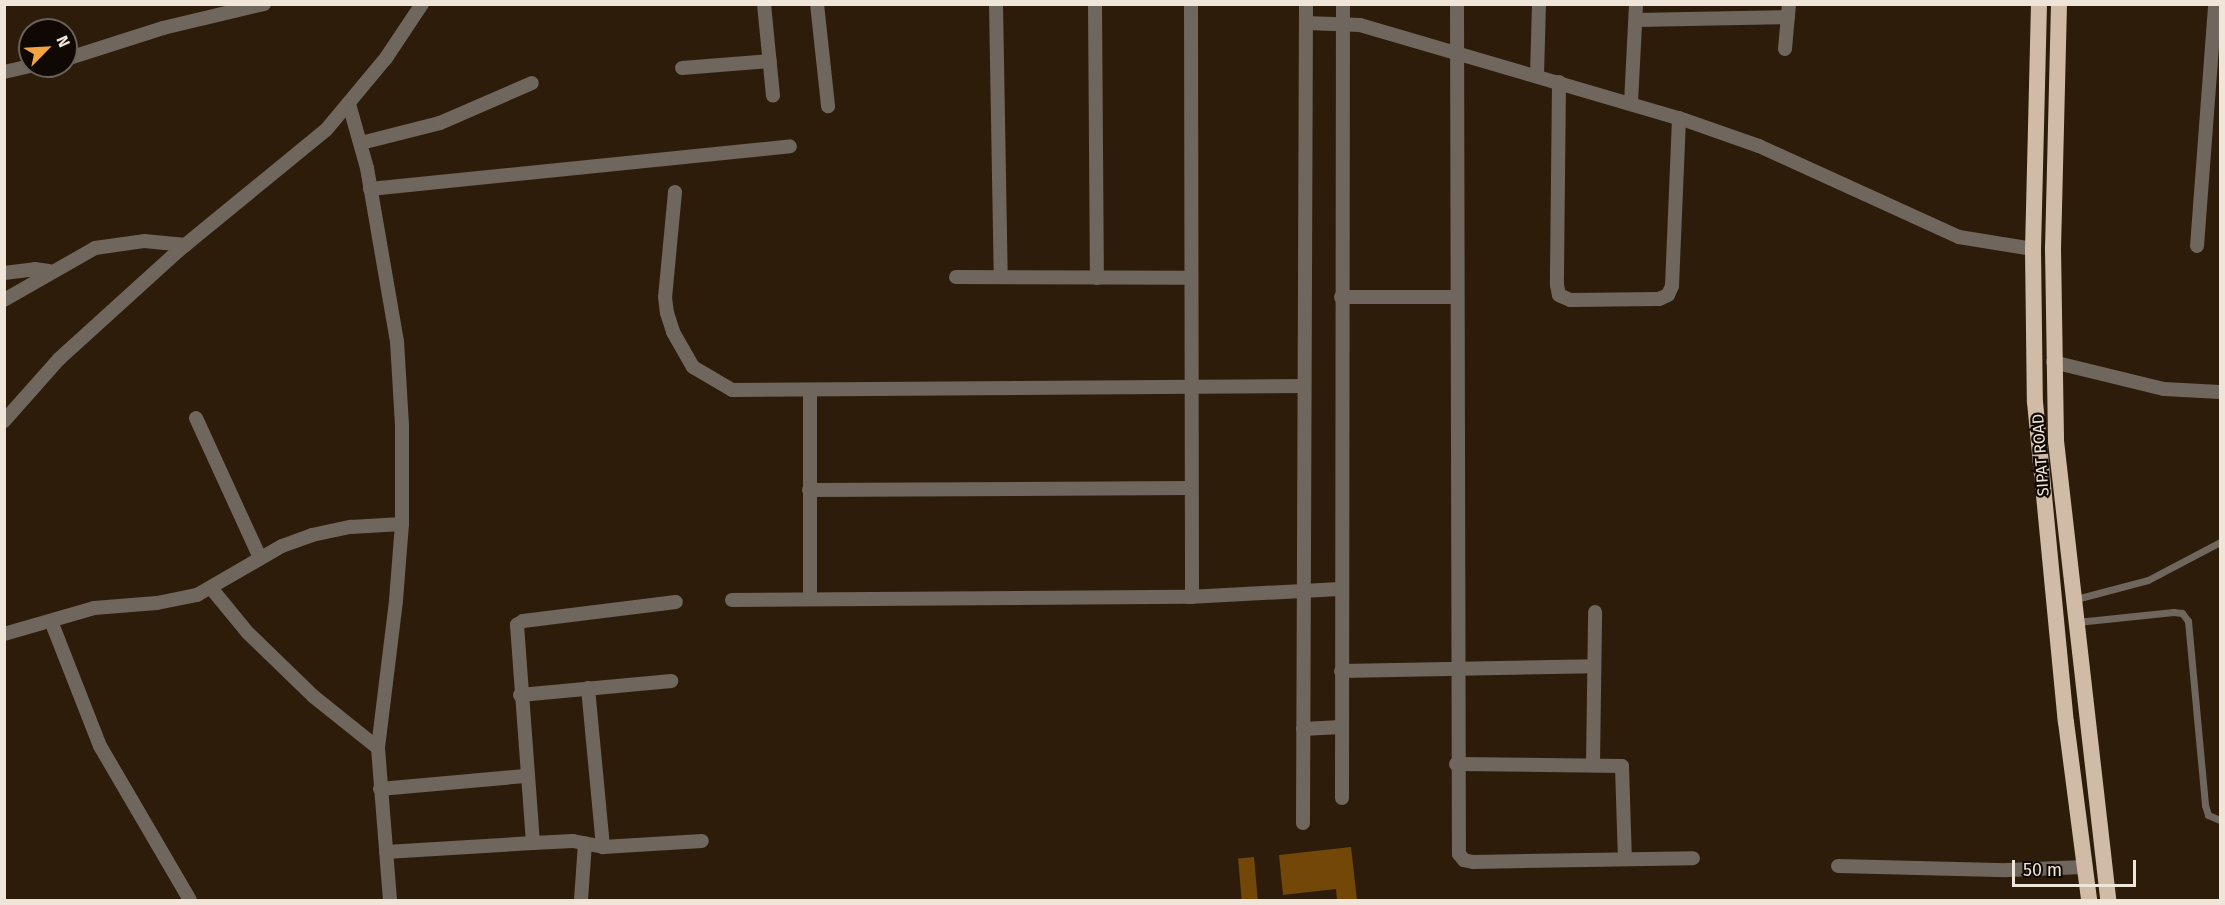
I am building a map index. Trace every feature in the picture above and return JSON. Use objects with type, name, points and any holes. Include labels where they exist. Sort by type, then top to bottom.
[{"type":"highway","name":"SIPAT ROAD","points":[[2039,4],[2033,249],[2038,466],[2089,900]]},
{"type":"highway","name":"SIPAT ROAD","points":[[2059,4],[2053,362],[2056,441],[2075,599],[2091,778],[2108,900]]},
{"type":"street","points":[[78,55],[163,28],[264,4]]},
{"type":"street","points":[[4,421],[59,359],[186,245],[326,130],[349,104],[422,4]]},
{"type":"street","points":[[764,4],[773,96]]},
{"type":"street","points":[[817,4],[828,106]]},
{"type":"street","points":[[996,4],[1001,277]]},
{"type":"street","points":[[1095,4],[1097,278]]},
{"type":"street","points":[[1191,4],[1189,278],[1192,597]]},
{"type":"street","points":[[1303,823],[1306,4]]},
{"type":"street","points":[[1342,798],[1340,590],[1343,4]]},
{"type":"street","points":[[1457,4],[1456,844],[1464,860],[1693,858]]},
{"type":"street","points":[[1537,75],[1539,4]]},
{"type":"street","points":[[1631,103],[1636,4]]},
{"type":"street","points":[[2197,246],[2216,4]]},
{"type":"street","points":[[1636,20],[1788,10],[1785,49]]},
{"type":"street","points":[[1306,22],[1360,25],[1631,103],[1759,146],[1959,237],[2033,249]]},
{"type":"street","points":[[682,68],[770,61]]},
{"type":"street","points":[[1559,82],[1557,285],[1559,295],[1570,300],[1659,299],[1668,295],[1672,286],[1679,118]]},
{"type":"street","points":[[361,143],[440,123],[532,83]]},
{"type":"street","points":[[349,104],[361,143],[397,341],[402,524],[378,748],[390,900]]},
{"type":"street","points":[[370,189],[790,146]]},
{"type":"street","points":[[675,192],[665,297],[667,313],[684,353],[709,379],[732,390],[810,392],[1303,386]]},
{"type":"street","points":[[4,300],[76,256],[116,243],[186,245]]},
{"type":"street","points":[[4,273],[35,269],[50,272]]},
{"type":"street","points":[[956,277],[1189,278]]},
{"type":"street","points":[[1341,297],[1457,297]]},
{"type":"street","points":[[2053,362],[2164,389],[2220,392]]},
{"type":"street","points":[[810,392],[810,599]]},
{"type":"street","points":[[196,418],[260,558]]},
{"type":"street","points":[[809,490],[1191,488]]},
{"type":"street","points":[[4,634],[93,608],[182,599],[210,588],[260,558],[321,532],[402,524]]},
{"type":"street","points":[[210,588],[248,633],[313,696],[378,748]]},
{"type":"street","points":[[732,600],[1192,597],[1340,590]]},
{"type":"street","points":[[533,843],[520,695],[517,625],[523,621],[675,602]]},
{"type":"street","points":[[1593,764],[1595,612]]},
{"type":"street","points":[[51,621],[100,746],[190,900]]},
{"type":"street","points":[[1341,671],[1594,666]]},
{"type":"street","points":[[520,695],[671,681]]},
{"type":"street","points":[[588,688],[603,847]]},
{"type":"street","points":[[1303,729],[1341,727]]},
{"type":"street","points":[[1456,764],[1615,764],[1622,766],[1625,775],[1625,859]]},
{"type":"street","points":[[380,789],[527,776]]},
{"type":"street","points":[[386,852],[533,843],[585,843],[603,847],[702,841]]},
{"type":"street","points":[[581,900],[585,843]]},
{"type":"street","points":[[1838,866],[2007,870],[2085,867]]},
{"type":"lane","points":[[2075,599],[2148,580],[2220,542]]},
{"type":"lane","points":[[2077,622],[2173,612],[2182,614],[2188,621],[2205,805],[2208,815],[2220,820]]},
{"type":"building","points":[[1351,847],[1357,900],[1337,900],[1336,889],[1283,895],[1279,855]]},
{"type":"building","points":[[1254,857],[1258,900],[1242,900],[1238,858]]}]
